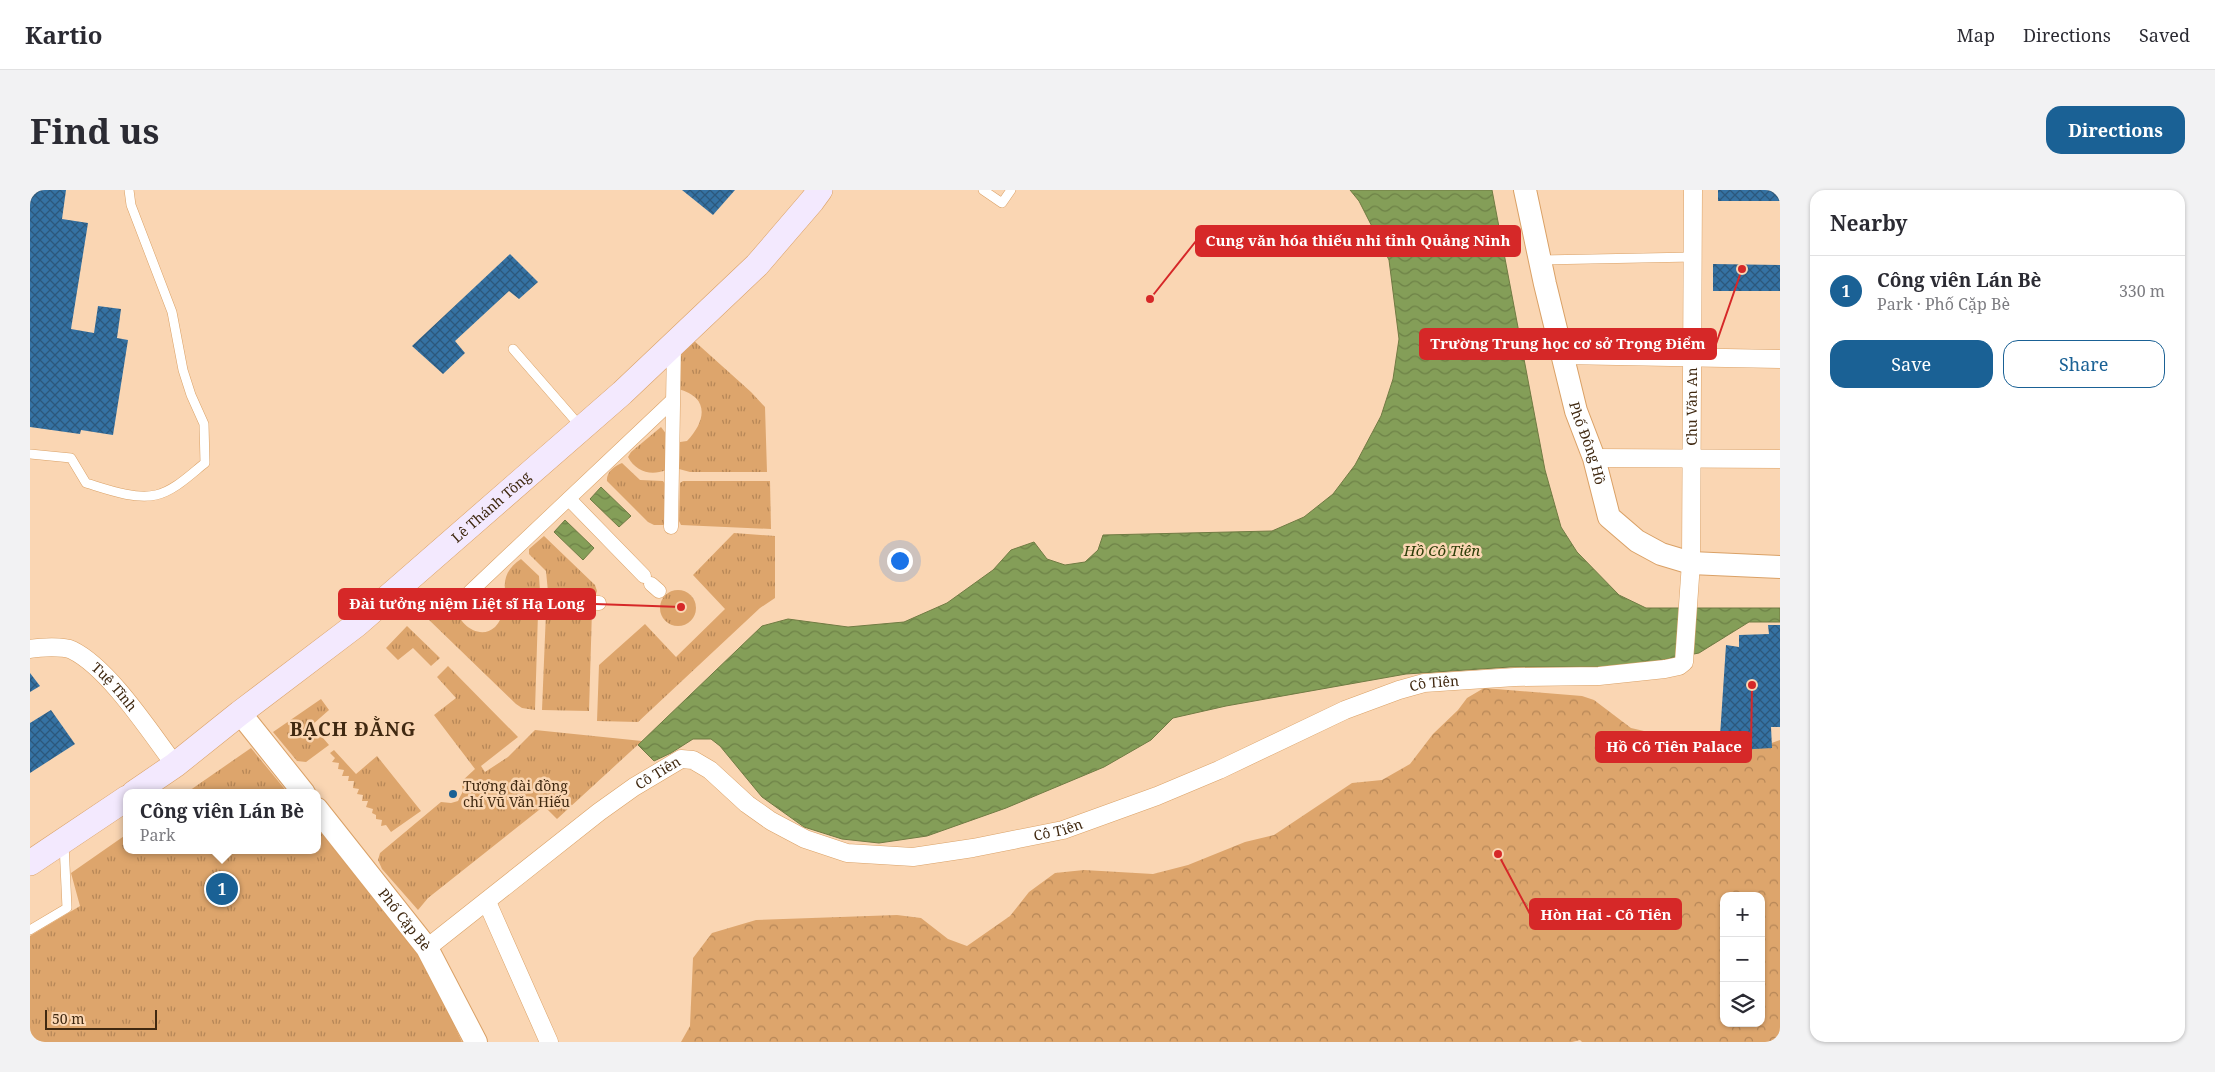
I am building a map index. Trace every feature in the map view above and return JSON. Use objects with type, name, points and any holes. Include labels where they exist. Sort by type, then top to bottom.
[{"type":"main road","name":"Lê Thánh Tông","points":[[140,789],[175,765],[356,625],[582,428],[757,266],[820,190]]},
{"type":"main road","points":[[30,863],[123,801]]},
{"type":"street","name":"Phố Đông Hồ","points":[[1525,190],[1539,260],[1576,412],[1594,458],[1609,517],[1636,542],[1661,554],[1690,563],[1780,567]]},
{"type":"street","name":"Chu Văn An","points":[[1689,595],[1692,460],[1693,190]]},
{"type":"street","points":[[671,527],[674,344]]},
{"type":"street","points":[[1562,355],[1780,359]]},
{"type":"street","points":[[467,599],[470,592],[672,402]]},
{"type":"street","points":[[1594,458],[1780,460]]},
{"type":"street","points":[[569,499],[652,584]]},
{"type":"street","name":"Cô Tiên","points":[[428,948],[618,798],[659,770],[681,759],[693,760],[710,770],[747,804],[770,821],[805,839],[847,853],[913,857],[973,848],[1063,830],[1156,796],[1219,770],[1345,710],[1424,683],[1515,677],[1599,676],[1679,666],[1684,662],[1689,595]]},
{"type":"street","points":[[444,598],[599,603]]},
{"type":"street","name":"Tuệ Tĩnh","points":[[30,649],[71,649],[92,663],[128,702],[175,765]]},
{"type":"street","points":[[240,713],[301,789]]},
{"type":"street","name":"Phố Cặp Bè","points":[[321,814],[428,948],[476,1042]]},
{"type":"street","points":[[487,902],[548,1042]]},
{"type":"lane","points":[[30,454],[71,458],[86,483],[126,494],[156,495],[181,483],[205,463],[204,424],[190,395],[182,370],[172,312],[131,205],[129,190]]},
{"type":"lane","points":[[983,190],[1002,203],[1011,190]]},
{"type":"lane","points":[[1539,260],[1693,258]]},
{"type":"lane","points":[[513,349],[582,428]]},
{"type":"lane","points":[[30,930],[67,908],[64,841]]},
{"type":"green space","points":[[692,339],[765,407],[767,472],[690,472],[679,469],[680,442],[687,441],[698,426],[702,410],[696,398],[678,389],[677,358]]},
{"type":"green space","points":[[661,427],[667,435],[666,470],[655,473],[644,471],[635,466],[628,457],[631,452]]},
{"type":"green space","points":[[622,463],[640,480],[663,481],[665,484],[665,525],[654,525],[648,522],[607,481],[611,470]]},
{"type":"green space","points":[[683,481],[770,481],[771,529],[681,525],[679,521],[680,483]]},
{"type":"green space","points":[[734,533],[775,536],[775,598],[760,608],[638,722],[597,721],[599,665],[645,624],[676,657],[725,609],[693,575]]},
{"type":"green space","points":[[544,536],[595,585],[596,594],[588,596],[552,595],[548,592],[546,571],[529,554],[529,549]]},
{"type":"green space","points":[[521,559],[539,576],[540,592],[537,595],[506,595],[505,583],[507,574]]},
{"type":"green space","points":[[678,590],[685,591],[691,595],[695,601],[695,615],[691,621],[685,625],[678,626],[671,625],[665,621],[661,615],[660,608],[661,601],[665,595],[671,591]]},
{"type":"green space","points":[[434,600],[457,607],[461,619],[470,629],[483,632],[495,627],[500,621],[505,608],[536,609],[538,613],[535,710],[522,708],[516,704],[427,618],[422,607],[427,601]]},
{"type":"green space","points":[[587,608],[592,610],[589,711],[542,710],[546,612],[550,609]]},
{"type":"green space","points":[[407,626],[440,658],[431,666],[413,648],[398,660],[386,648]]},
{"type":"green space","points":[[448,666],[518,737],[481,766],[485,772],[508,757],[535,730],[642,741],[557,819],[544,806],[428,898],[418,910],[382,869],[378,860],[380,853],[441,802],[451,803],[458,801],[463,791],[461,782],[475,769],[434,715],[456,698],[437,677]]},
{"type":"green space","points":[[1484,688],[1582,696],[1594,700],[1631,728],[1657,734],[1686,738],[1729,749],[1763,746],[1780,740],[1780,1042],[1582,1042],[1580,1040],[1572,1042],[681,1042],[690,1026],[693,958],[712,933],[756,920],[897,915],[921,918],[948,939],[967,946],[1010,916],[1029,892],[1055,873],[1084,870],[1153,874],[1188,865],[1245,842],[1274,835],[1352,783],[1382,780],[1410,764],[1433,734],[1458,710],[1467,698]]},
{"type":"green space","points":[[321,699],[329,710],[312,725],[329,745],[306,762],[297,761],[273,732]]},
{"type":"green space","points":[[251,748],[285,789],[192,789]]},
{"type":"green space","points":[[334,750],[356,774],[377,756],[421,811],[391,832],[386,825],[381,826],[382,820],[376,819],[376,815],[372,813],[373,809],[366,807],[368,801],[362,801],[363,795],[357,794],[359,789],[353,788],[354,781],[348,781],[349,776],[342,776],[344,770],[338,769],[339,763],[332,762],[335,758],[330,753]]},
{"type":"green space","points":[[321,833],[421,952],[462,1042],[30,1042],[30,936],[80,906],[71,873],[123,837],[123,854],[321,854]]},
{"type":"water","name":"Hồ Cô Tiên","points":[[1350,190],[1492,190],[1545,470],[1561,527],[1577,552],[1619,595],[1646,608],[1780,608],[1780,622],[1749,622],[1699,653],[1626,667],[1510,667],[1406,674],[1226,706],[1173,718],[1151,740],[1104,767],[1006,808],[927,836],[879,843],[842,839],[804,827],[762,797],[720,746],[711,739],[693,739],[654,761],[638,745],[762,626],[788,619],[848,627],[904,622],[947,603],[993,570],[1011,550],[1034,542],[1047,559],[1065,565],[1085,562],[1098,550],[1103,535],[1272,531],[1304,517],[1333,494],[1355,465],[1381,416],[1393,379],[1399,339],[1389,260],[1359,201]]},
{"type":"water","points":[[601,487],[631,516],[619,527],[590,499]]},
{"type":"water","points":[[565,520],[594,548],[583,560],[554,532]]},
{"type":"building","points":[[30,190],[66,190],[62,219],[88,223],[71,329],[94,333],[98,306],[121,309],[117,338],[128,340],[113,435],[81,430],[80,434],[30,427]]},
{"type":"building","points":[[682,190],[735,190],[713,215]]},
{"type":"building","points":[[1718,190],[1780,190],[1780,201],[1718,201]]},
{"type":"building","points":[[510,254],[538,282],[519,299],[509,291],[455,341],[465,353],[443,374],[412,346]]},
{"type":"building","points":[[1713,264],[1780,265],[1780,291],[1713,291]]},
{"type":"building","points":[[1768,625],[1780,625],[1780,727],[1771,727],[1772,748],[1719,751],[1726,645],[1739,647],[1739,635],[1769,634]]},
{"type":"building","points":[[30,673],[40,686],[30,692]]},
{"type":"building","points":[[51,710],[75,744],[30,773],[30,723]]},
{"type":"place","name":"Trường Trung học cơ sở Trọng Điểm","points":[[1742,269]]},
{"type":"place","name":"Cung văn hóa thiếu nhi tỉnh Quảng Ninh","points":[[1150,299]]},
{"type":"place","name":"Đài tưởng niệm Liệt sĩ Hạ Long","points":[[681,607]]},
{"type":"place","name":"Hồ Cô Tiên Palace","points":[[1752,685]]},
{"type":"place","name":"Tượng đài đồng chí Vũ Văn Hiếu","points":[[453,794]]},
{"type":"place","name":"Hòn Hai - Cô Tiên","points":[[1498,854]]},
{"type":"place","name":"Công viên Lán Bè","points":[[222,889]]},
{"type":"district","name":"BẠCH ĐẰNG","points":[[353,729]]}]
